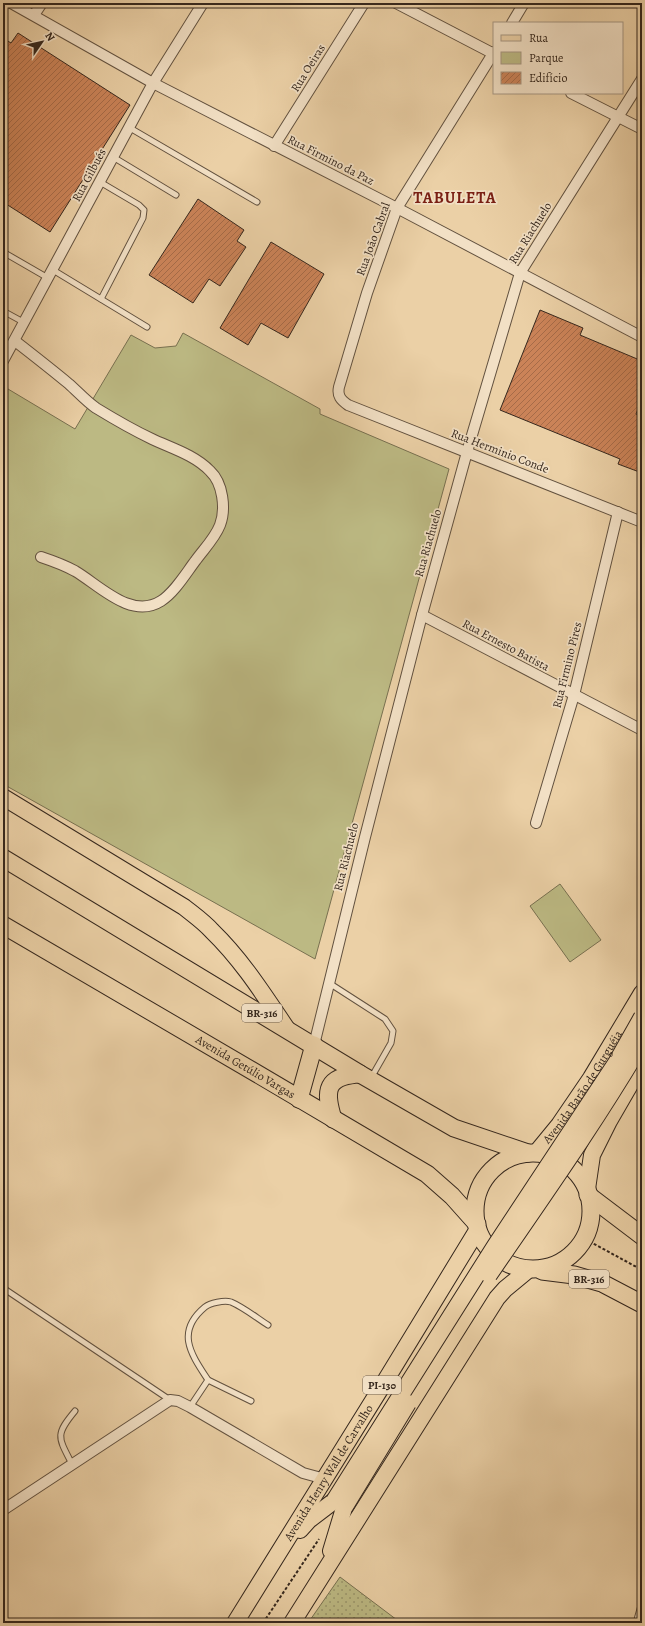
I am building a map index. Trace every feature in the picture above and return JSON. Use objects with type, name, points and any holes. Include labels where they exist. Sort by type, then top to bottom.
[{"type":"highway","name":"BR-316","points":[[3,858],[454,1128],[532,1153],[557,1158],[567,1164],[582,1179],[588,1192],[592,1212],[588,1234],[576,1252],[567,1260],[548,1268],[530,1270]]},
{"type":"highway","name":"Avenida Getúlio Vargas","points":[[3,926],[426,1174],[452,1196],[477,1227],[485,1244],[497,1257],[511,1266],[530,1270],[574,1275],[602,1283],[642,1304]]},
{"type":"highway","points":[[299,1099],[314,1045]]},
{"type":"highway","points":[[333,1119],[328,1100],[328,1095],[332,1085],[342,1076],[365,1076]]},
{"type":"highway","name":"BR-316","points":[[477,1227],[475,1204],[481,1186],[491,1170],[507,1159],[521,1154],[532,1153]]},
{"type":"highway","name":"BR-316","points":[[588,1192],[642,1236]]},
{"type":"main road","points":[[3,797],[184,907],[199,919],[212,931],[248,972],[287,1029]]},
{"type":"main road","name":"Avenida Barão de Gurguéia","points":[[532,1153],[559,1125],[591,1078],[642,993]]},
{"type":"main road","points":[[329,1564],[339,1504],[494,1246],[616,1063],[642,1017]]},
{"type":"main road","points":[[286,1541],[339,1504],[474,1297],[556,1178],[642,1043]]},
{"type":"main road","points":[[588,1192],[592,1155],[609,1121],[642,1064]]},
{"type":"main road","name":"Avenida Henry Wall de Carvalho","points":[[235,1623],[455,1269],[477,1227]]},
{"type":"main road","points":[[292,1623],[497,1298],[505,1288],[530,1270]]},
{"type":"street","name":"Rua Firmino da Paz","points":[[11,3],[153,83],[397,208],[642,337]]},
{"type":"street","points":[[34,15],[42,3]]},
{"type":"street","name":"Rua Gilbués","points":[[3,361],[25,323],[153,83],[202,3]]},
{"type":"street","name":"Rua Oeiras","points":[[274,146],[364,3]]},
{"type":"street","points":[[396,3],[493,52]]},
{"type":"street","points":[[513,22],[524,3]]},
{"type":"street","name":"Rua João Cabral","points":[[348,406],[340,398],[338,392],[339,387],[367,293],[397,208],[493,55]]},
{"type":"street","name":"Rua Riachuelo","points":[[314,1045],[328,983],[422,615],[467,452],[520,273],[642,79]]},
{"type":"street","points":[[573,94],[642,129]]},
{"type":"street","points":[[15,341],[66,381],[95,407],[150,438],[201,463],[212,471],[217,480],[222,496],[223,515],[220,526],[176,585],[167,596],[159,602],[141,607],[124,603],[74,570],[57,562],[41,558]]},
{"type":"street","name":"Rua Herminio Conde","points":[[348,406],[642,522]]},
{"type":"street","name":"Rua Firmino Pires","points":[[536,823],[574,695],[618,512]]},
{"type":"street","name":"Rua Ernesto Batista","points":[[422,615],[642,730]]},
{"type":"street","points":[[3,1510],[170,1400],[178,1401],[190,1407],[303,1473],[325,1479]]},
{"type":"lane","points":[[130,128],[257,202]]},
{"type":"lane","points":[[113,157],[176,195]]},
{"type":"lane","points":[[100,182],[139,205],[144,210],[143,218],[101,299]]},
{"type":"lane","points":[[3,252],[101,299],[147,327]]},
{"type":"lane","points":[[3,311],[25,323]]},
{"type":"lane","points":[[328,983],[384,1019],[393,1030],[391,1043],[365,1076]]},
{"type":"lane","points":[[3,1288],[170,1400]]},
{"type":"lane","points":[[251,1402],[208,1380],[192,1356],[188,1335],[194,1316],[209,1304],[230,1302],[268,1325]]},
{"type":"lane","points":[[190,1407],[208,1380]]},
{"type":"lane","points":[[72,1464],[62,1443],[60,1433],[64,1424],[75,1411]]},
{"type":"lane","points":[[636,1623],[642,1602]]},
{"type":"path","points":[[585,1238],[642,1270]]},
{"type":"path","points":[[263,1623],[320,1538]]},
{"type":"green space","points":[[183,333],[320,409],[320,414],[449,469],[315,959],[3,784],[3,386],[75,429],[131,335],[155,348],[176,346]]},
{"type":"green space","points":[[560,884],[601,940],[570,962],[530,906]]},
{"type":"green space","points":[[340,1577],[401,1623],[308,1623]]},
{"type":"building","points":[[18,33],[130,105],[50,232],[3,202],[3,38],[11,43]]},
{"type":"building","points":[[198,199],[244,230],[237,241],[246,247],[220,286],[209,279],[193,303],[149,275]]},
{"type":"building","points":[[271,242],[324,274],[288,338],[261,323],[248,345],[220,328]]},
{"type":"building","points":[[540,310],[583,328],[580,335],[642,361],[642,399],[636,414],[642,417],[642,473],[618,464],[620,459],[500,410]]},
{"type":"district","name":"TABULETA","points":[[455,198]]}]
